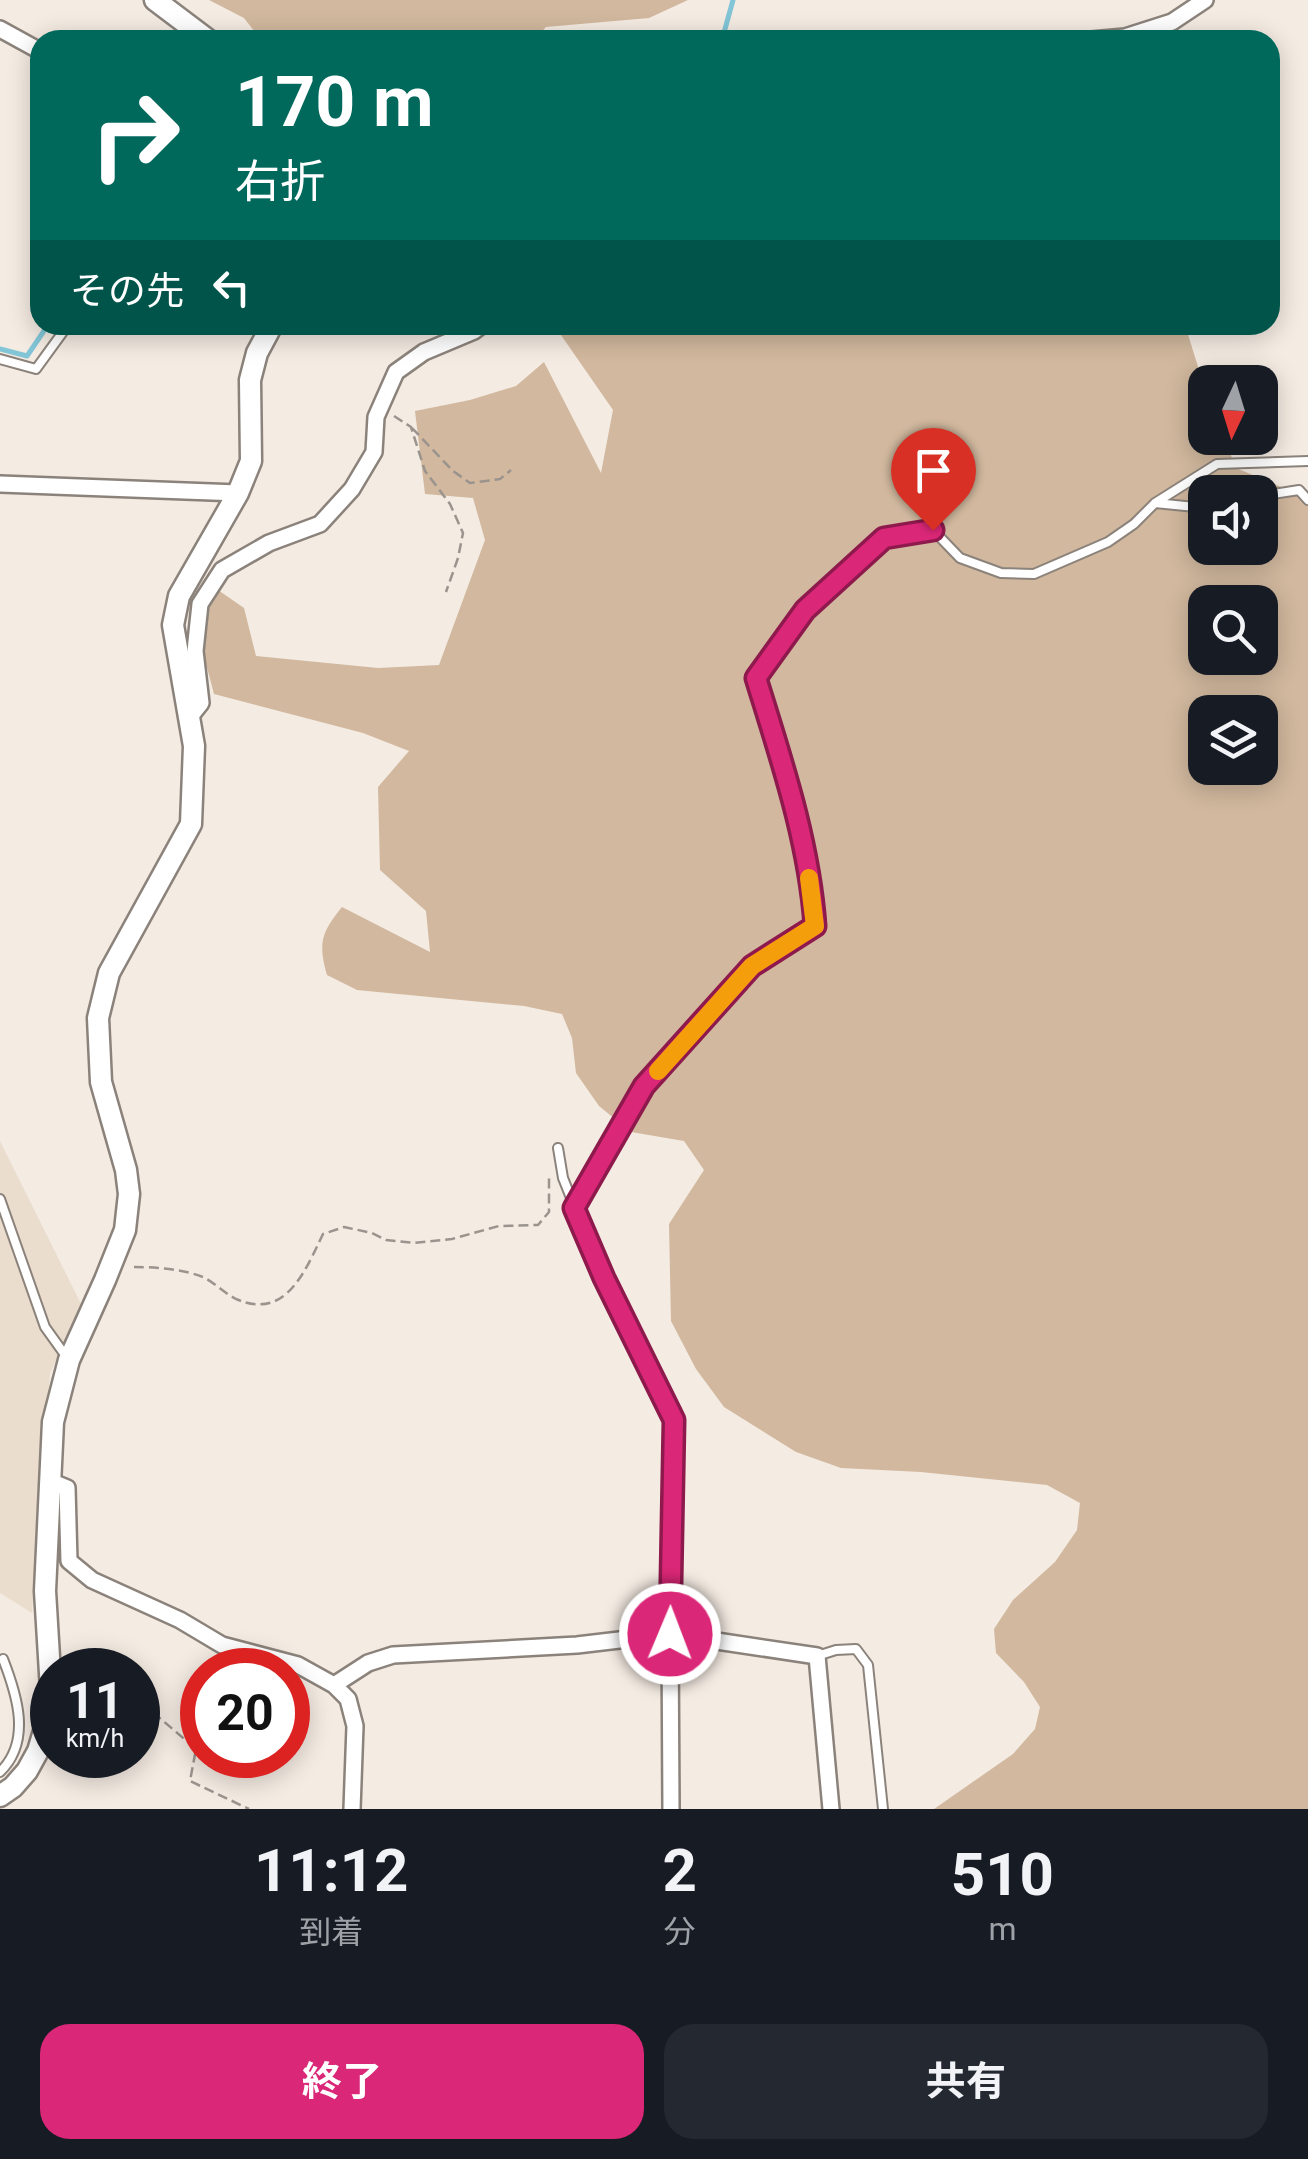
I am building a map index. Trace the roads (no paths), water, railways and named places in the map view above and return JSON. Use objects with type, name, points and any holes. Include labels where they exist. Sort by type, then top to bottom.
[{"type":"street","points":[[154,0],[194,30]]},
{"type":"street","points":[[1146,30],[1172,22],[1204,0]]},
{"type":"street","points":[[0,29],[30,46]]},
{"type":"street","points":[[3,1786],[27,1771],[38,1751],[50,1711],[45,1591],[54,1422],[69,1360],[125,1230],[129,1194],[126,1170],[102,1082],[98,1018],[109,973],[191,824],[194,746],[173,625],[179,596],[238,494],[250,461],[250,380],[267,335]]},
{"type":"street","points":[[189,718],[201,703],[195,651],[200,604],[222,570],[269,543],[320,524],[352,489],[374,452],[376,417],[396,372],[424,352],[464,335]]},
{"type":"street","points":[[0,484],[238,494]]},
{"type":"street","points":[[50,1480],[67,1488],[69,1561],[92,1580],[180,1620],[222,1645],[298,1665],[334,1685],[348,1699],[355,1726],[352,1809]]},
{"type":"street","points":[[670,1634],[671,1809]]},
{"type":"street","points":[[334,1685],[368,1663],[393,1655],[578,1645],[670,1634],[817,1656],[832,1809]]},
{"type":"lane","points":[[0,359],[36,369],[61,335]]},
{"type":"lane","points":[[574,1208],[644,1086],[752,966],[815,926],[797,814],[756,678],[805,610],[884,538],[933,530],[960,558],[1001,573],[1034,574],[1108,542],[1134,524],[1154,503],[1217,464],[1308,461]]},
{"type":"lane","points":[[1278,493],[1300,490],[1308,500]]},
{"type":"lane","points":[[1154,503],[1188,506]]},
{"type":"lane","points":[[558,1148],[574,1208],[674,1420],[670,1634]]},
{"type":"lane","points":[[0,1199],[45,1327],[69,1360]]},
{"type":"lane","points":[[817,1656],[856,1649],[868,1665],[883,1809]]},
{"type":"lane","points":[[3,1659],[16,1692],[20,1726],[3,1786]]},
{"type":"waterway","points":[[725,30],[733,0]]},
{"type":"waterway","points":[[0,349],[27,356],[41,335]]}]
